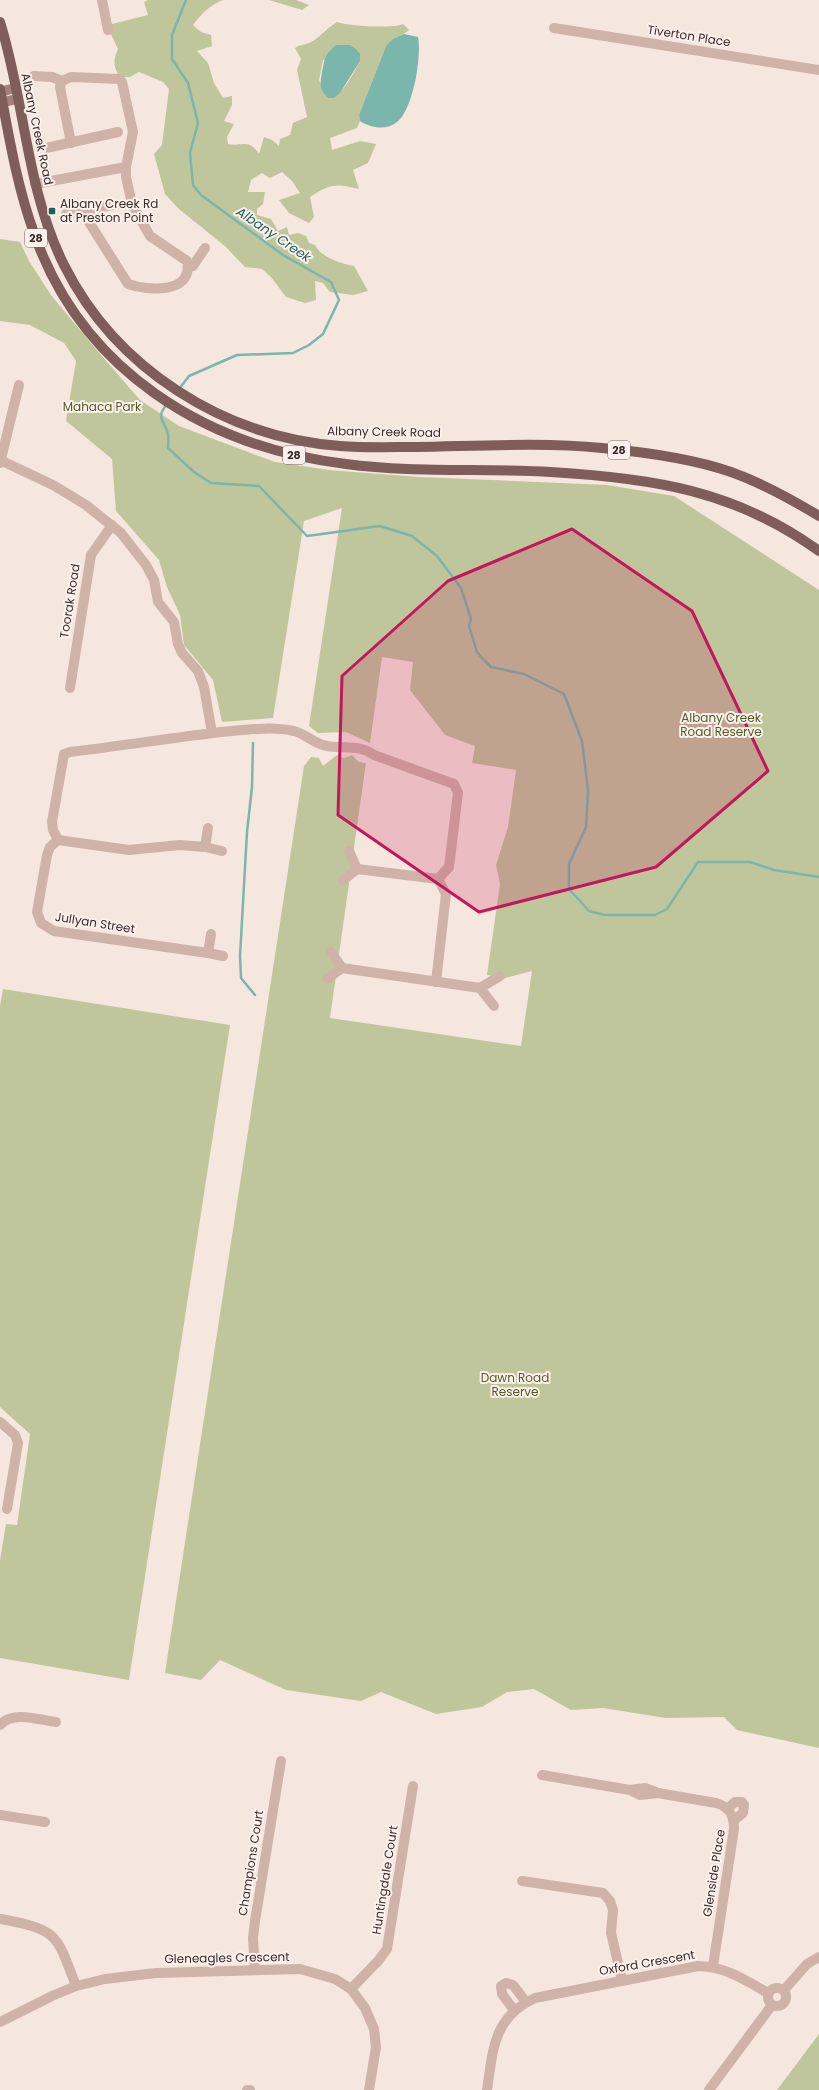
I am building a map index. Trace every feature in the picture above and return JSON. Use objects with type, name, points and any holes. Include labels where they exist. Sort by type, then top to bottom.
[{"type":"main road","name":"Albany Creek Road","points":[[0,22],[8,50],[35,184],[62,261],[74,283],[100,321],[116,339],[131,355],[161,380],[183,395],[236,422],[289,438],[327,445],[370,447],[512,445],[601,448],[674,458],[730,472],[794,501],[819,516]]},
{"type":"main road","name":"28","points":[[0,91],[4,129],[21,193],[30,223],[51,274],[92,335],[110,355],[153,393],[177,409],[215,429],[245,441],[289,454],[340,464],[402,468],[511,470],[607,476],[651,481],[729,502],[759,514],[789,531],[819,551]]},
{"type":"main road","points":[[62,292],[74,283]]},
{"type":"street","points":[[102,0],[108,30]]},
{"type":"street","name":"Tiverton Place","points":[[554,28],[819,70]]},
{"type":"street","points":[[34,76],[52,77],[62,81],[71,77],[114,78],[122,82],[133,132],[126,167],[126,177],[132,204],[150,236],[187,261],[188,273],[182,282],[174,287],[159,289],[128,284],[82,211]]},
{"type":"street","points":[[62,81],[60,87],[71,143]]},
{"type":"street","points":[[0,91],[15,88]]},
{"type":"street","points":[[1,103],[17,99]]},
{"type":"street","points":[[46,148],[118,132]]},
{"type":"street","points":[[35,184],[126,167]]},
{"type":"street","points":[[66,214],[117,204]]},
{"type":"street","points":[[188,267],[192,266],[205,248]]},
{"type":"street","points":[[0,463],[19,385]]},
{"type":"street","points":[[0,460],[53,484],[86,505],[121,533],[146,565],[154,580],[158,602],[174,622],[178,644],[182,654],[198,671],[204,687],[212,733]]},
{"type":"street","name":"Toorak Road","points":[[70,688],[91,555],[112,525]]},
{"type":"street","points":[[222,851],[204,847],[180,845],[129,850],[58,840],[53,830],[52,822],[64,754],[250,729],[294,731],[303,734],[317,744],[366,750],[374,755],[454,784],[458,793],[449,867],[438,879]]},
{"type":"street","points":[[204,847],[208,828]]},
{"type":"street","name":"Jullyan Street","points":[[58,840],[50,847],[47,855],[37,912],[41,923],[48,928],[223,956]]},
{"type":"street","points":[[349,851],[356,869]]},
{"type":"street","points":[[343,880],[356,869],[438,879]]},
{"type":"street","points":[[436,982],[446,894],[438,879]]},
{"type":"street","points":[[208,953],[211,934]]},
{"type":"street","points":[[331,952],[342,968]]},
{"type":"street","points":[[327,978],[342,968],[480,988],[500,976]]},
{"type":"street","points":[[480,988],[494,1006]]},
{"type":"street","points":[[0,1422],[15,1435],[18,1443],[7,1509]]},
{"type":"street","points":[[0,1725],[5,1720],[16,1717],[56,1722]]},
{"type":"street","name":"Champions Court","points":[[255,1970],[253,1938],[255,1921],[281,1761]]},
{"type":"street","points":[[542,1775],[630,1790],[640,1795],[658,1794],[716,1803],[727,1809],[735,1802],[742,1802],[744,1805],[743,1813],[734,1820]]},
{"type":"street","name":"Huntingdale Court","points":[[351,1989],[378,1961],[387,1949],[413,1786]]},
{"type":"street","name":"Glenside Place","points":[[713,1966],[734,1820],[727,1809]]},
{"type":"street","points":[[0,1815],[45,1822]]},
{"type":"street","points":[[522,1881],[603,1894],[610,1900],[613,1910],[611,1933],[622,1980]]},
{"type":"street","points":[[1,1920],[36,1926],[47,1931],[55,1939],[62,1951],[76,1986]]},
{"type":"street","points":[[784,1990],[807,1964],[819,1957]]},
{"type":"street","name":"Oxford Crescent","points":[[487,2090],[495,2044],[501,2027],[514,2010],[535,1998],[698,1966],[713,1966],[728,1971],[768,1993]]},
{"type":"street","name":"Gleneagles Crescent","points":[[0,2022],[52,1996],[76,1986],[126,1975],[300,1969],[335,1979],[351,1989],[365,2008],[374,2029],[376,2047],[369,2090]]},
{"type":"street","points":[[514,2010],[500,1991],[501,1986],[506,1982],[513,1985],[526,2002]]},
{"type":"street","points":[[772,1988],[780,1988],[784,1990],[786,2001],[782,2005],[772,2005],[768,2002],[768,1993],[772,1988]]},
{"type":"street","points":[[709,2090],[772,2005]]},
{"type":"highlighted area","points":[[572,529],[692,611],[768,771],[656,867],[479,912],[338,815],[342,676],[448,581]]},
{"type":"green space","points":[[148,0],[223,0],[206,10],[193,25],[201,32],[211,35],[212,46],[197,51],[208,63],[214,83],[223,98],[232,96],[232,105],[224,121],[234,124],[227,137],[228,144],[245,144],[252,146],[259,154],[264,137],[272,140],[279,146],[280,139],[290,135],[293,123],[307,117],[297,70],[301,59],[295,48],[314,40],[337,22],[350,25],[370,26],[397,26],[403,24],[409,30],[386,46],[359,115],[360,121],[357,128],[330,138],[332,150],[360,141],[376,144],[368,163],[353,170],[359,189],[338,185],[323,189],[310,197],[314,217],[309,223],[289,213],[279,200],[300,193],[292,181],[282,172],[270,178],[262,173],[251,180],[248,192],[265,192],[263,204],[257,209],[257,215],[271,219],[278,231],[287,227],[289,235],[298,233],[306,236],[309,243],[315,245],[318,250],[327,257],[354,266],[368,291],[353,295],[330,292],[323,283],[315,281],[316,300],[305,303],[286,297],[271,277],[262,269],[245,267],[226,247],[179,209],[165,194],[154,154],[162,145],[169,89],[163,82],[139,72],[130,77],[120,77],[114,63],[118,49],[110,32],[112,24],[148,15],[144,2]],"holes":[[[323,60],[360,61],[343,89],[333,97],[328,98],[319,80]]]},
{"type":"green space","points":[[269,0],[296,0],[309,5],[302,10]]},
{"type":"green space","name":"Dawn Road Reserve","points":[[0,239],[20,242],[29,261],[51,295],[95,348],[140,400],[179,426],[275,462],[329,470],[419,477],[607,485],[674,496],[819,590],[819,1748],[737,1730],[724,1717],[666,1718],[603,1708],[571,1710],[534,1689],[507,1692],[482,1707],[436,1714],[381,1692],[361,1701],[286,1690],[220,1660],[201,1680],[165,1673],[304,766],[311,757],[319,758],[323,766],[337,755],[344,758],[352,755],[359,762],[366,763],[330,1018],[521,1046],[532,971],[505,978],[487,975],[500,884],[496,865],[508,827],[516,770],[472,763],[475,746],[445,735],[410,690],[413,662],[382,657],[370,743],[346,732],[318,733],[309,726],[342,508],[304,521],[273,718],[222,722],[213,680],[184,645],[180,615],[167,587],[159,560],[116,511],[112,459],[66,421],[76,361],[64,343],[30,325],[0,321]]},
{"type":"green space","points":[[3,989],[230,1025],[129,1680],[0,1658],[0,1560],[6,1524],[17,1525],[30,1434],[0,1407],[0,1006]]},
{"type":"green space","points":[[819,2034],[819,2090],[777,2090]]},
{"type":"water","points":[[404,34],[418,37],[419,57],[412,95],[403,116],[397,122],[388,127],[374,127],[360,121],[359,115],[386,46],[393,39]]},
{"type":"water","points":[[336,45],[350,45],[356,49],[360,54],[360,61],[340,93],[334,98],[328,98],[322,89],[321,76],[326,57],[329,51]]},
{"type":"waterway","name":"Albany Creek","points":[[179,389],[189,376],[237,355],[293,353],[309,345],[323,334],[339,300],[331,282],[283,255],[201,195],[193,185],[190,153],[198,123],[188,83],[172,59],[172,35],[186,0]]},
{"type":"waterway","name":"Albany Creek","points":[[167,404],[163,409],[161,416],[168,434],[168,448],[194,472],[211,483],[259,486],[307,536],[380,526],[412,536],[437,556],[461,588],[471,619],[469,626],[477,652],[483,659],[491,667],[524,674],[564,694],[582,741],[588,790],[586,827],[569,864],[569,889],[589,911],[605,915],[655,915],[667,909],[698,862],[750,862],[774,870],[819,877]]},
{"type":"waterway","points":[[253,743],[252,787],[247,832],[240,956],[241,978],[255,995]]},
{"type":"place","name":"Albany Creek Rd at Preston Point","points":[[52,211]]},
{"type":"park label","name":"Mahaca Park","points":[[102,407]]},
{"type":"park label","name":"Albany Creek Road Reserve","points":[[721,725]]}]
